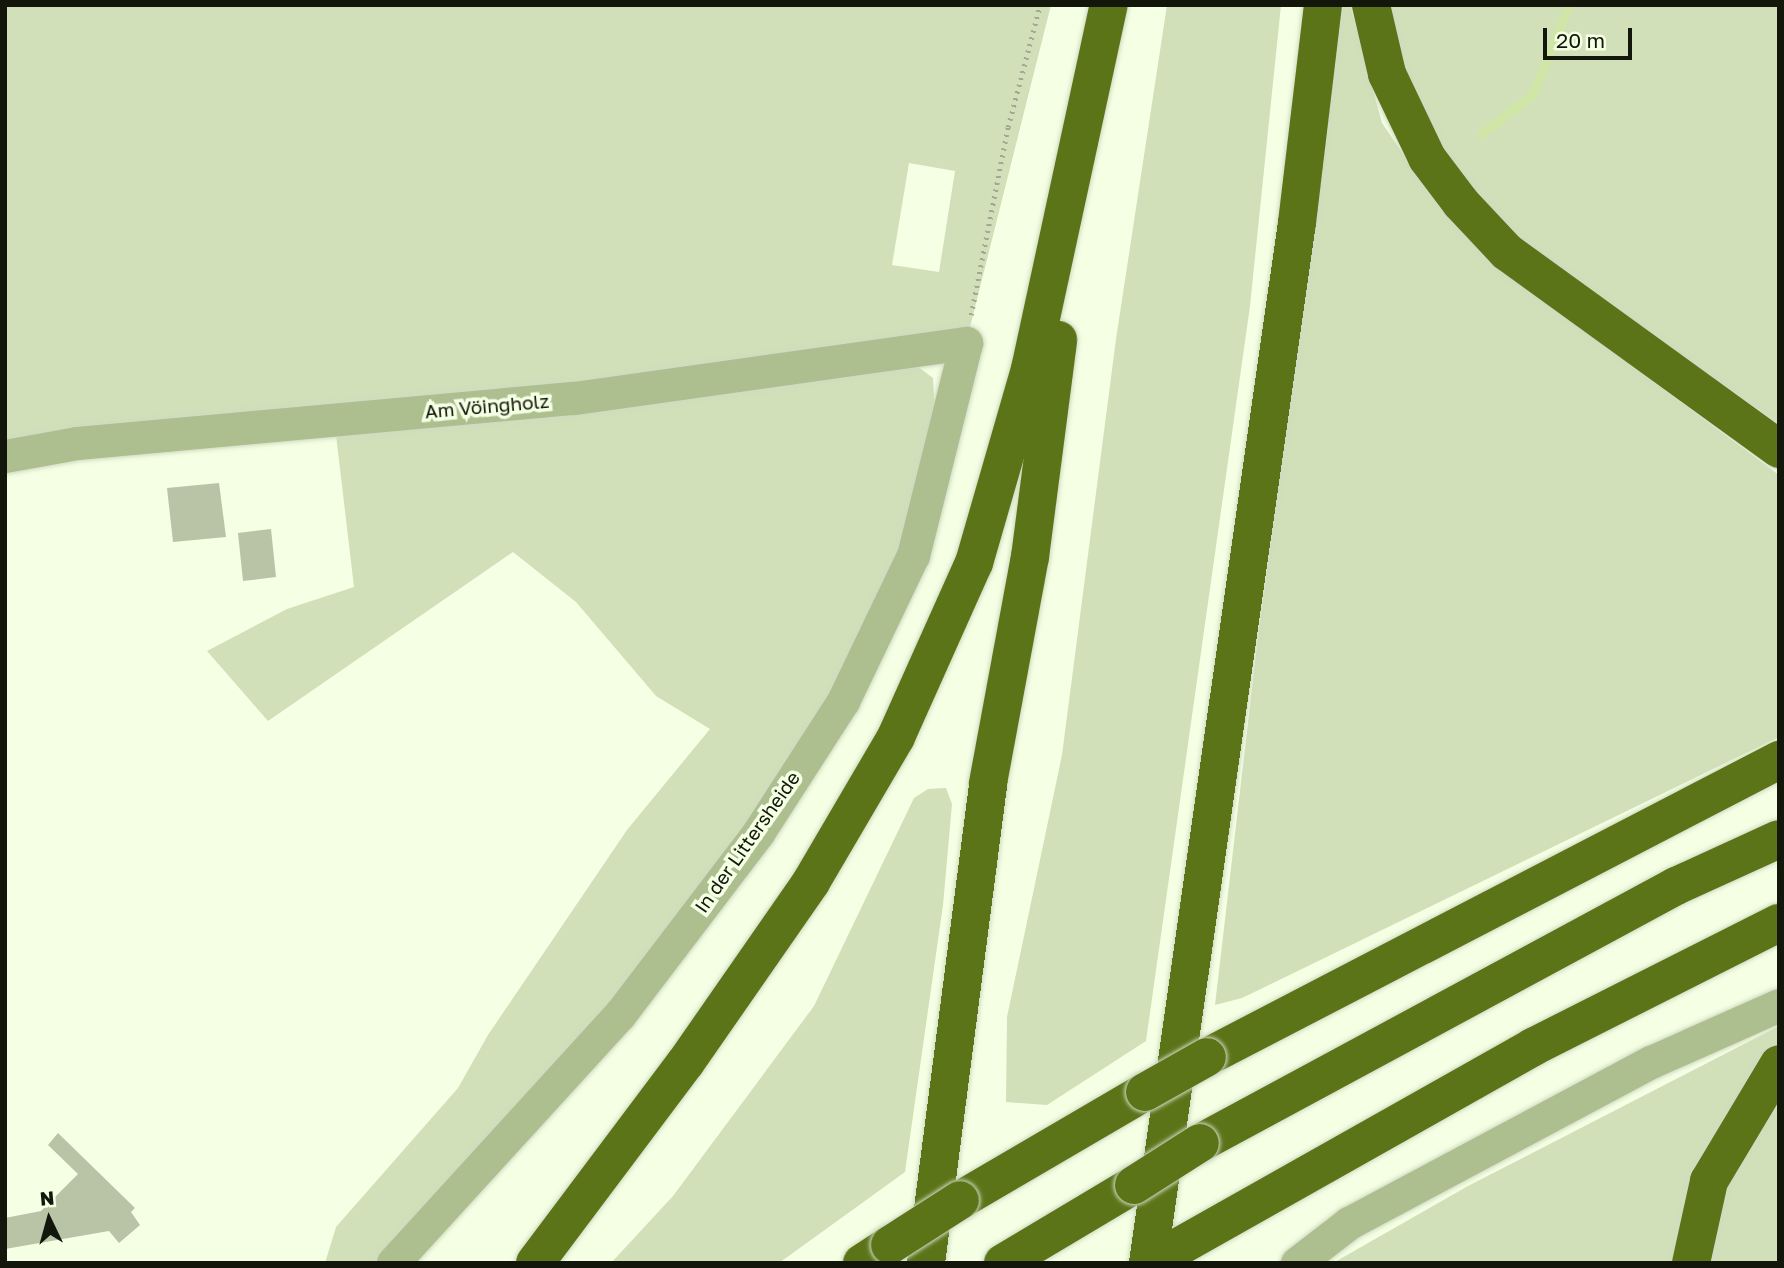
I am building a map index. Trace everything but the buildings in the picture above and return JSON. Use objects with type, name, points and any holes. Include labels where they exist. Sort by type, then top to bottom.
[{"type":"highway","points":[[535,1263],[686,1062],[811,882],[896,737],[974,563],[1030,369],[1109,5]]},
{"type":"highway","points":[[1160,1257],[1185,1021],[1323,5]]},
{"type":"highway","points":[[1371,5],[1397,96],[1427,158],[1461,203],[1507,251],[1779,449]]},
{"type":"highway","points":[[926,1263],[988,783],[1030,557],[1090,92]]},
{"type":"highway","points":[[876,1254],[960,1200],[1207,1057],[1779,761]]},
{"type":"highway","points":[[1003,1263],[1200,1143],[1676,886],[1779,839]]},
{"type":"highway","points":[[1160,1257],[1533,1047],[1779,923]]},
{"type":"highway","points":[[1691,1263],[1709,1181],[1779,1065]]},
{"type":"street","name":"Am Vöingholz","points":[[5,456],[77,443],[574,398],[967,343]]},
{"type":"street","name":"In der Littersheide","points":[[393,1263],[620,1014],[758,833],[843,701],[914,555],[967,343]]},
{"type":"street","points":[[1297,1263],[1361,1216],[1651,1062],[1779,1005]]},
{"type":"path","points":[[967,343],[1007,127],[1040,5]]},
{"type":"green space","points":[[5,5],[1051,5],[966,343],[5,456]],"holes":[[[909,163],[955,171],[939,272],[892,265]]]},
{"type":"green space","points":[[1167,5],[1281,5],[1250,306],[1146,1041],[1047,1105],[1006,1102],[1007,1017],[1062,755],[1116,339]]},
{"type":"green space","points":[[1343,5],[1350,5],[1382,123],[1408,161],[1533,293],[1779,475],[1779,737],[1242,998],[1215,1005],[1258,637]]},
{"type":"green space","points":[[1388,5],[1779,5],[1779,424],[1529,247],[1447,161],[1409,93]]},
{"type":"green space","points":[[917,366],[933,378],[936,431],[886,587],[796,759],[652,957],[385,1263],[325,1263],[336,1227],[458,1088],[488,1035],[627,830],[710,729],[656,696],[576,602],[513,552],[268,721],[207,651],[287,609],[354,587],[336,435]]},
{"type":"green space","points":[[946,788],[952,804],[943,905],[905,1172],[779,1263],[611,1263],[673,1196],[814,1006],[914,798],[928,789]]},
{"type":"green space","points":[[1779,1026],[1779,1263],[1333,1263],[1468,1186]]},
{"type":"waterway","points":[[1481,134],[1532,95],[1569,5]]}]
